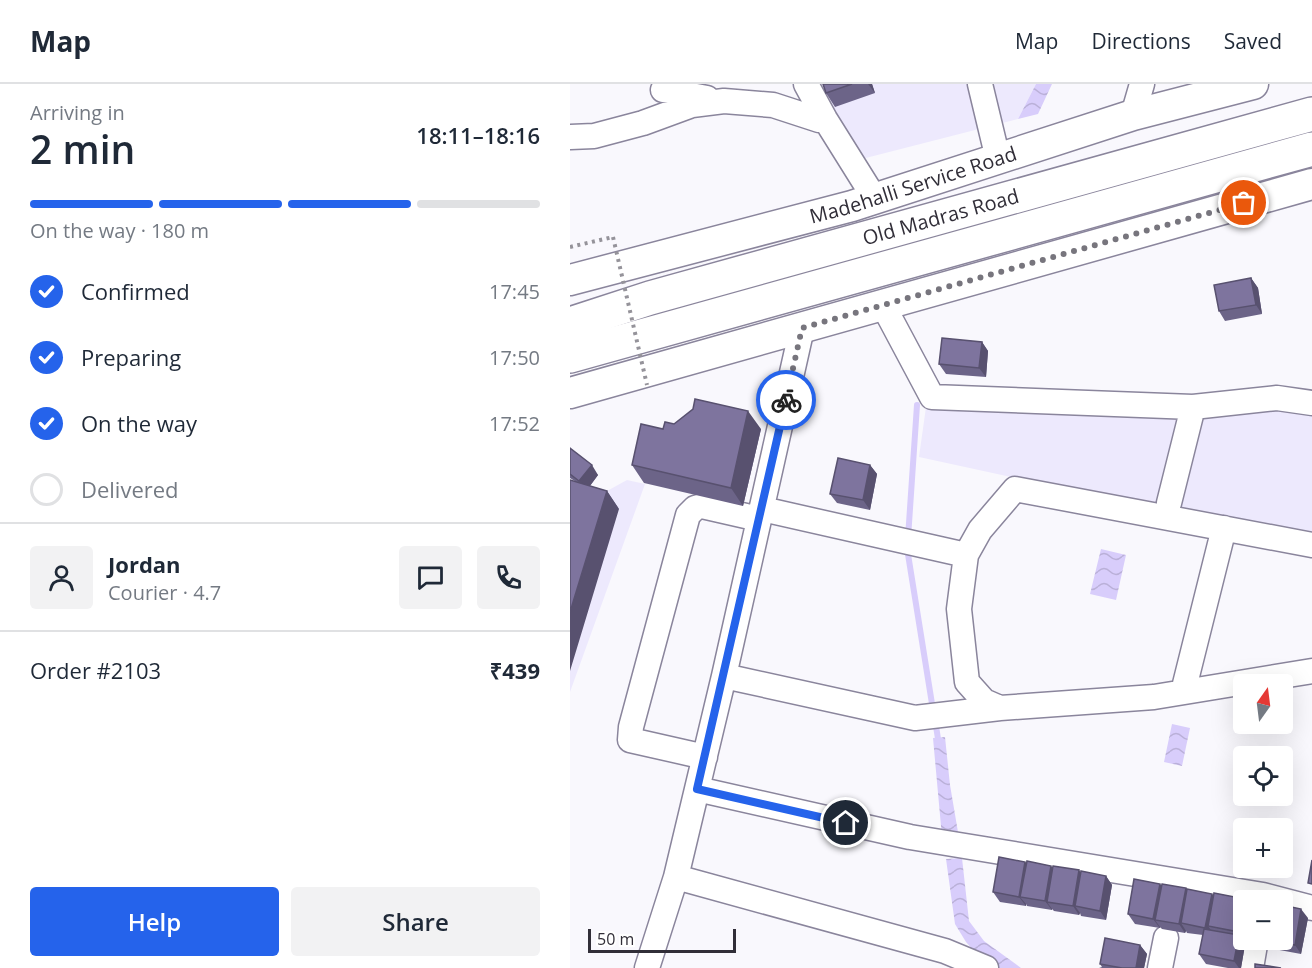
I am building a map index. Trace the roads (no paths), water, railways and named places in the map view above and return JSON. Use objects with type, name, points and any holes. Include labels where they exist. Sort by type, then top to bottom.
[{"type":"highway","name":"Old Madras Road","points":[[570,324],[650,298],[1312,114]]},
{"type":"highway","name":"Old Madras Road","points":[[570,356],[1312,149]]},
{"type":"main road","name":"Madehalli Service Road","points":[[570,280],[875,199],[1133,115],[1245,85]]},
{"type":"main road","points":[[570,393],[1312,184]]},
{"type":"street","points":[[806,84],[875,199]]},
{"type":"street","points":[[980,84],[998,159]]},
{"type":"street","points":[[1133,115],[1142,84]]},
{"type":"street","points":[[663,90],[724,101],[773,105],[819,120],[825,119]]},
{"type":"street","points":[[570,137],[594,136],[643,123],[692,105],[724,101]]},
{"type":"street","points":[[883,305],[932,397],[1193,406],[1277,398],[1312,403]]},
{"type":"street","points":[[647,968],[676,877],[724,676],[802,328]]},
{"type":"street","points":[[1169,503],[1193,406]]},
{"type":"street","points":[[1000,708],[984,701],[967,682],[959,609],[966,555],[980,530],[1015,489],[1312,545]]},
{"type":"street","points":[[705,757],[630,740],[631,727],[688,515],[695,508],[702,506],[760,514],[966,555]]},
{"type":"street","points":[[1183,692],[1224,528]]},
{"type":"street","points":[[724,676],[915,718],[1000,708],[1154,697],[1312,671]]},
{"type":"street","points":[[697,789],[910,837],[1233,893]]},
{"type":"street","points":[[676,877],[945,951],[986,968]]},
{"type":"street","points":[[1293,904],[1312,908]]},
{"type":"street","points":[[1160,968],[1166,938]]},
{"type":"street","points":[[1251,968],[1254,950]]},
{"type":"water","points":[[1036,84],[1052,84],[1038,114],[1018,119]]},
{"type":"water","points":[[1101,549],[1126,555],[1116,600],[1090,594]]},
{"type":"water","points":[[1172,724],[1190,728],[1182,766],[1164,762]]},
{"type":"water","points":[[945,737],[959,838],[942,837],[933,738]]},
{"type":"water","points":[[962,858],[969,921],[984,941],[1021,968],[998,968],[974,951],[955,924],[946,859]]},
{"type":"waterway","points":[[908,538],[917,405]]},
{"type":"waterway","points":[[907,548],[933,710]]},
{"type":"waterway","points":[[935,720],[939,745]]}]
